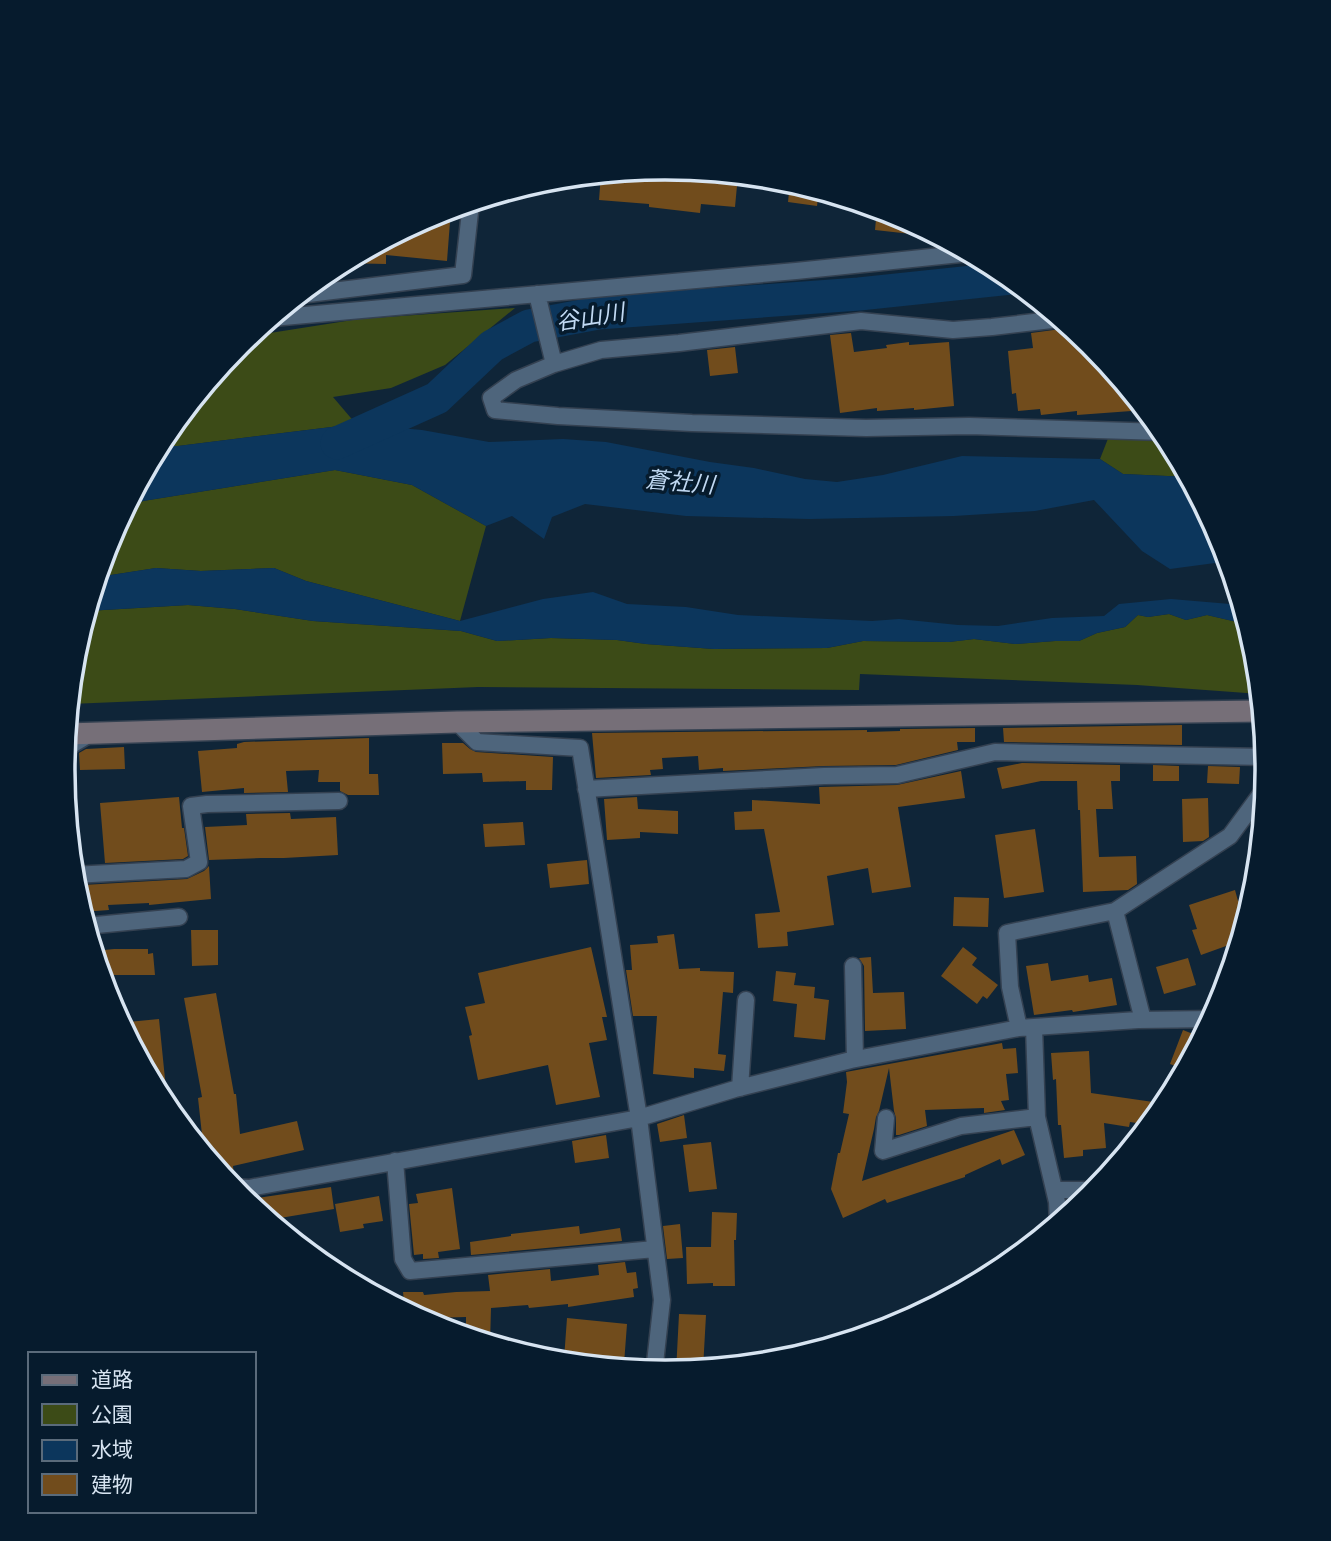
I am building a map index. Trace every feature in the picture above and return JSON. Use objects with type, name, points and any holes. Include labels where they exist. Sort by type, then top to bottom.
[{"type":"street","points":[[320,293],[463,275],[470,214]]},
{"type":"street","points":[[289,317],[953,255]]},
{"type":"street","points":[[538,295],[554,364]]},
{"type":"street","points":[[1047,321],[953,330],[861,321],[601,350],[554,364],[516,380],[491,398],[495,410],[706,424],[866,429],[969,426],[1148,432]]},
{"type":"street","points":[[77,734],[457,722],[1252,711]]},
{"type":"street","points":[[457,722],[477,742],[580,748],[639,1118],[662,1300],[655,1360]]},
{"type":"street","points":[[76,743],[92,733]]},
{"type":"street","points":[[586,789],[824,776],[897,775],[995,752],[1255,757]]},
{"type":"street","points":[[85,874],[186,869],[199,862],[191,806],[339,801]]},
{"type":"street","points":[[1057,1212],[1055,1190],[1037,1117],[1026,1027],[1010,987],[1007,933],[1115,911],[1230,836],[1254,803]]},
{"type":"street","points":[[1115,911],[1143,1020]]},
{"type":"street","points":[[96,925],[178,917]]},
{"type":"street","points":[[853,966],[855,1059]]},
{"type":"street","points":[[740,1087],[746,1000]]},
{"type":"street","points":[[248,1188],[639,1118],[740,1087],[855,1059],[1026,1027],[1201,1019]]},
{"type":"street","points":[[886,1118],[883,1151],[961,1126],[1037,1117]]},
{"type":"street","points":[[396,1161],[403,1259],[410,1271],[655,1249]]},
{"type":"street","points":[[1055,1190],[1081,1190]]},
{"type":"green space","points":[[515,308],[445,365],[391,388],[333,397],[356,424],[173,446],[222,381],[270,333],[359,319]]},
{"type":"green space","points":[[1109,436],[1152,437],[1178,476],[1123,474],[1100,459]]},
{"type":"green space","points":[[335,470],[412,485],[486,526],[460,621],[306,581],[274,568],[201,571],[156,568],[109,575],[136,509],[143,501]]},
{"type":"green space","points":[[188,605],[313,621],[461,631],[497,641],[551,638],[617,640],[714,649],[827,648],[863,641],[949,642],[974,639],[1015,644],[1079,641],[1097,633],[1125,627],[1138,615],[1148,617],[1169,614],[1186,620],[1207,615],[1237,622],[1251,693],[1137,685],[860,674],[859,690],[478,687],[79,704],[97,610]]},
{"type":"water","name":"蒼社川","points":[[356,424],[422,430],[489,442],[563,439],[606,442],[805,479],[837,482],[883,475],[962,456],[1100,459],[1123,474],[1178,476],[1195,509],[1218,565],[1215,563],[1170,569],[1142,551],[1094,500],[1035,511],[954,516],[809,519],[686,516],[585,504],[552,517],[544,539],[512,516],[486,526],[412,485],[335,470],[139,503],[173,446]]},
{"type":"water","points":[[156,568],[201,571],[274,568],[306,581],[460,621],[543,599],[593,592],[627,604],[686,607],[738,615],[872,621],[899,619],[998,626],[1052,618],[1104,616],[1119,604],[1171,599],[1231,604],[1237,622],[1207,615],[1186,620],[1169,614],[1148,617],[1138,615],[1125,627],[1097,633],[1079,641],[1015,644],[974,639],[949,642],[863,641],[827,648],[714,649],[617,640],[551,638],[497,641],[461,631],[313,621],[188,605],[97,610],[109,575]]},
{"type":"building","points":[[666,180],[737,185],[735,207],[701,204],[700,213],[649,207],[649,204],[599,200],[600,184]]},
{"type":"building","points":[[789,194],[818,200],[817,206],[788,202]]},
{"type":"building","points":[[876,220],[911,234],[875,230]]},
{"type":"building","points":[[450,221],[447,261],[386,255],[386,264],[363,263],[404,241]]},
{"type":"building","points":[[1058,329],[1083,353],[1134,411],[1077,415],[1077,411],[1041,415],[1040,409],[1018,411],[1016,393],[1012,394],[1008,351],[1033,348],[1031,333]]},
{"type":"building","points":[[851,333],[854,352],[909,342],[909,345],[949,342],[954,406],[877,411],[877,408],[840,413],[830,335]]},
{"type":"building","points":[[735,347],[738,373],[710,376],[707,350]]},
{"type":"building","points":[[1182,725],[1182,745],[1004,742],[1003,728]]},
{"type":"building","points":[[975,728],[975,742],[957,742],[958,750],[896,765],[699,770],[698,756],[662,758],[663,769],[650,770],[651,775],[596,778],[592,733],[867,732]]},
{"type":"building","points":[[369,738],[369,774],[378,774],[379,795],[348,795],[340,791],[340,782],[318,782],[319,770],[286,771],[288,792],[244,793],[244,788],[202,792],[198,751],[237,748],[237,744],[244,742]]},
{"type":"building","points":[[442,743],[463,743],[476,752],[553,757],[552,790],[526,790],[526,781],[483,782],[482,773],[443,774]]},
{"type":"building","points":[[124,747],[125,769],[80,770],[79,753],[86,749]]},
{"type":"building","points":[[1022,763],[1120,765],[1120,781],[1111,781],[1113,809],[1096,809],[1099,857],[1136,856],[1137,884],[1128,890],[1083,892],[1077,781],[1041,781],[1002,789],[997,768]]},
{"type":"building","points":[[1153,765],[1179,766],[1179,781],[1153,781]]},
{"type":"building","points":[[1208,766],[1240,767],[1239,784],[1207,783]]},
{"type":"building","points":[[961,771],[965,798],[898,807],[911,887],[872,893],[868,868],[827,876],[834,925],[787,932],[788,946],[758,948],[755,914],[780,912],[764,829],[735,830],[734,812],[752,811],[752,800],[820,804],[819,787],[897,785]]},
{"type":"building","points":[[179,797],[188,856],[183,859],[105,863],[100,803]]},
{"type":"building","points":[[637,797],[638,809],[678,811],[678,834],[640,832],[640,838],[607,840],[604,799]]},
{"type":"building","points":[[1208,798],[1209,837],[1203,841],[1183,842],[1182,799]]},
{"type":"building","points":[[290,813],[291,819],[336,817],[338,855],[209,860],[205,827],[247,825],[246,814]]},
{"type":"building","points":[[523,822],[525,845],[485,847],[483,824]]},
{"type":"building","points":[[1035,829],[1044,892],[1004,898],[995,835]]},
{"type":"building","points":[[587,860],[589,884],[550,888],[547,864]]},
{"type":"building","points":[[209,866],[211,899],[149,905],[108,905],[109,910],[92,911],[87,885],[187,879]]},
{"type":"building","points":[[1235,890],[1238,901],[1241,900],[1229,945],[1201,955],[1192,930],[1197,929],[1189,905]]},
{"type":"building","points":[[954,897],[989,898],[988,927],[953,926]]},
{"type":"building","points":[[191,930],[218,930],[218,965],[192,966]]},
{"type":"building","points":[[674,934],[679,969],[700,968],[700,971],[734,972],[733,993],[723,992],[718,1054],[726,1055],[724,1071],[694,1068],[694,1078],[653,1074],[657,1016],[633,1016],[626,970],[632,970],[630,945],[658,943],[657,936]]},
{"type":"building","points":[[591,947],[607,1017],[602,1017],[607,1040],[589,1043],[600,1097],[556,1105],[548,1065],[478,1080],[465,1007],[485,1003],[478,973]]},
{"type":"building","points":[[963,947],[977,958],[972,965],[998,985],[987,999],[983,996],[977,1004],[941,976]]},
{"type":"building","points":[[148,949],[148,954],[153,953],[155,975],[112,975],[104,950]]},
{"type":"building","points":[[871,957],[873,993],[904,992],[906,1029],[865,1031],[864,966],[859,958]]},
{"type":"building","points":[[1188,958],[1196,985],[1164,994],[1156,967]]},
{"type":"building","points":[[1048,963],[1051,981],[1088,975],[1089,982],[1112,978],[1117,1005],[1034,1015],[1026,966]]},
{"type":"building","points":[[776,971],[796,973],[794,985],[815,987],[814,998],[829,1000],[825,1040],[794,1037],[797,1004],[773,1001]]},
{"type":"building","points":[[216,993],[236,1094],[240,1134],[297,1121],[304,1150],[233,1166],[234,1172],[202,1136],[198,1098],[202,1097],[184,998]]},
{"type":"building","points":[[159,1019],[165,1083],[154,1066],[131,1022]]},
{"type":"building","points":[[1183,1030],[1194,1034],[1177,1066],[1170,1064]]},
{"type":"building","points":[[1002,1043],[1003,1049],[1016,1048],[1018,1073],[1006,1074],[1009,1100],[1001,1101],[1005,1110],[984,1113],[984,1108],[925,1110],[927,1126],[899,1135],[896,1135],[889,1068],[862,1181],[1014,1130],[1025,1155],[1002,1165],[1000,1159],[965,1177],[887,1203],[885,1199],[843,1218],[831,1189],[849,1114],[843,1113],[846,1072]]},
{"type":"building","points":[[1089,1051],[1091,1093],[1153,1102],[1139,1123],[1130,1122],[1129,1127],[1104,1123],[1106,1148],[1083,1150],[1083,1156],[1064,1158],[1051,1053]]},
{"type":"building","points":[[684,1115],[687,1138],[660,1142],[657,1124]]},
{"type":"building","points":[[606,1135],[609,1158],[575,1163],[572,1141]]},
{"type":"building","points":[[711,1142],[717,1189],[689,1192],[683,1145]]},
{"type":"building","points":[[331,1187],[334,1209],[281,1218],[259,1198]]},
{"type":"building","points":[[452,1188],[460,1249],[438,1252],[439,1258],[423,1259],[423,1254],[414,1255],[409,1204],[418,1203],[416,1194]]},
{"type":"building","points":[[379,1196],[383,1221],[340,1232],[335,1204]]},
{"type":"building","points":[[712,1212],[737,1213],[734,1240],[735,1286],[687,1284],[686,1247],[711,1247]]},
{"type":"building","points":[[680,1224],[683,1258],[667,1259],[663,1226]]},
{"type":"building","points":[[579,1226],[580,1234],[620,1228],[622,1241],[471,1255],[470,1242]]},
{"type":"building","points":[[625,1262],[627,1273],[636,1272],[638,1288],[633,1289],[634,1297],[568,1307],[568,1304],[491,1308],[490,1334],[466,1325],[466,1317],[444,1318],[404,1300],[403,1292],[423,1292],[424,1295],[490,1291],[488,1275],[550,1269],[551,1281],[599,1275],[598,1265]]},
{"type":"building","points":[[679,1314],[706,1315],[704,1359],[677,1360]]},
{"type":"building","points":[[567,1318],[627,1324],[624,1359],[565,1352]]},
{"type":"waterway","name":"谷山川","points":[[337,443],[437,398],[492,346],[529,326],[598,313],[859,294],[993,280]]}]
